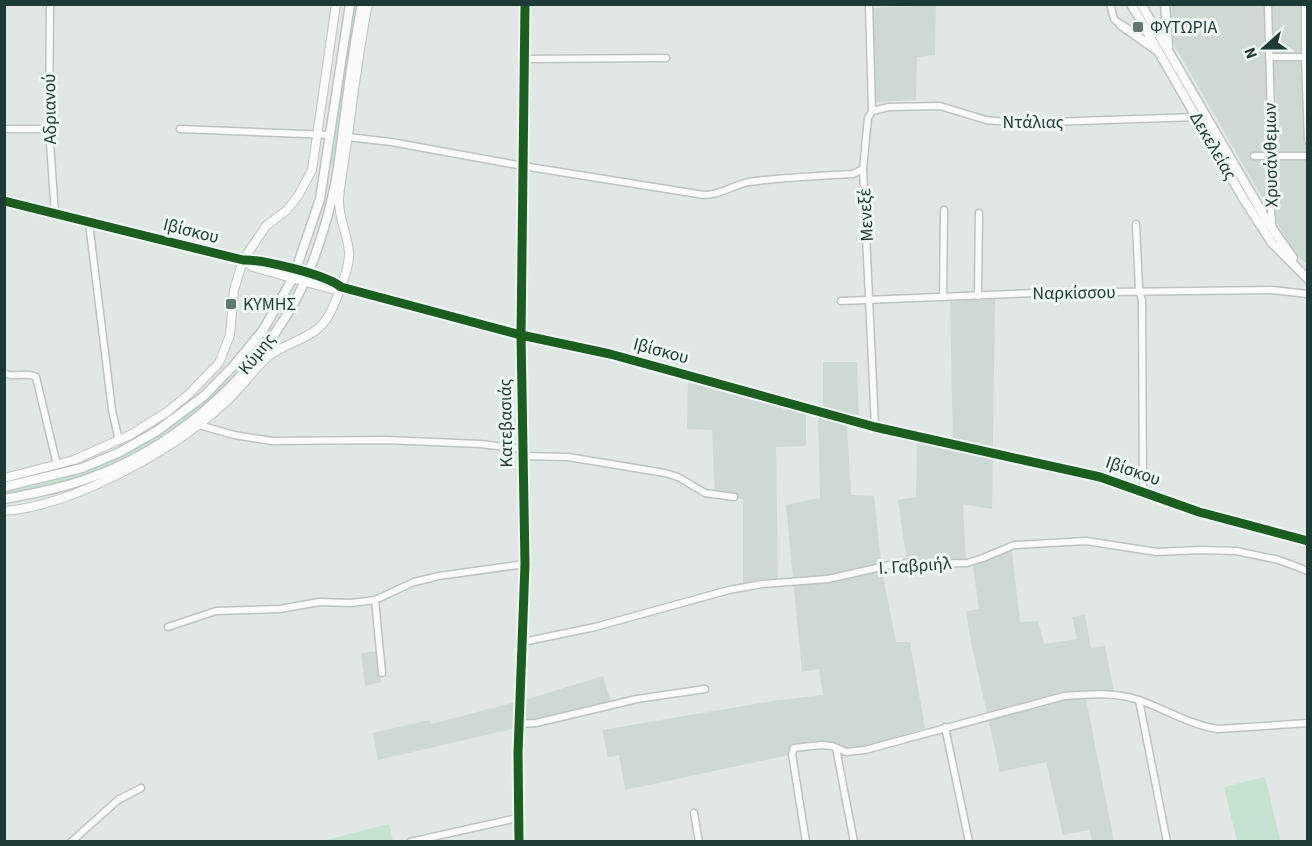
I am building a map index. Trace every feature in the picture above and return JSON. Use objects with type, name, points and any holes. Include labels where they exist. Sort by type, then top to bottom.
[{"type":"main road","name":"Κύμης","points":[[4,487],[55,476],[98,462],[142,440],[172,421],[204,396],[248,349],[275,312],[295,274],[320,199],[350,4]]},
{"type":"main road","name":"Κύμης","points":[[4,499],[85,480],[126,462],[179,431],[213,404],[258,355],[286,317],[306,277],[335,187],[362,4]]},
{"type":"main road","points":[[1165,4],[1169,52]]},
{"type":"main road","points":[[1121,25],[1131,21],[1135,6]]},
{"type":"main road","name":"Δεκελείας","points":[[1135,6],[1169,52],[1274,232],[1289,255],[1308,274]]},
{"type":"main road","name":"Δεκελείας","points":[[1135,6],[1158,51],[1243,198],[1272,243],[1308,279]]},
{"type":"main road","points":[[1121,25],[1158,51]]},
{"type":"street","name":"Αδριανού","points":[[50,4],[49,129],[55,214]]},
{"type":"street","points":[[4,478],[57,465],[119,441],[167,412],[219,363],[230,335],[234,290],[243,260],[266,226],[287,210],[303,189],[312,170],[336,4]]},
{"type":"street","points":[[4,512],[39,507],[65,498],[159,451],[199,424],[232,396],[270,355],[320,327],[328,316],[341,286],[349,258],[339,205],[354,85],[368,4]]},
{"type":"street","name":"Κατεβασιάς","points":[[519,842],[517,818],[519,724],[524,642],[525,564],[521,335],[525,4]]},
{"type":"street","name":"Μενεξέ","points":[[869,4],[872,111],[868,118],[863,169],[875,428]]},
{"type":"street","points":[[1110,4],[1114,19],[1121,25]]},
{"type":"street","name":"Χρυσάνθεμων","points":[[1268,4],[1272,156],[1271,213],[1274,232]]},
{"type":"street","points":[[1305,4],[1308,141]]},
{"type":"street","points":[[1269,57],[1305,57]]},
{"type":"street","points":[[524,59],[666,58]]},
{"type":"street","name":"Ντάλιας","points":[[872,111],[889,106],[940,106],[986,120],[1018,123],[1197,117]]},
{"type":"street","points":[[4,129],[49,129]]},
{"type":"street","points":[[180,129],[330,135]]},
{"type":"street","points":[[348,137],[392,142],[705,195],[723,193],[750,182],[853,174],[863,169]]},
{"type":"street","points":[[1254,156],[1308,156]]},
{"type":"street","name":"Ιβίσκου","points":[[4,201],[243,260],[253,267],[306,277],[331,289],[341,286],[521,335],[610,354],[875,428],[1100,477],[1199,512],[1308,541]]},
{"type":"street","points":[[943,297],[944,210]]},
{"type":"street","points":[[978,296],[979,213]]},
{"type":"street","points":[[89,223],[112,410],[119,441]]},
{"type":"street","points":[[1136,224],[1142,301],[1144,372],[1143,492]]},
{"type":"street","name":"Ναρκίσσου","points":[[841,302],[1034,293],[1272,290],[1308,294]]},
{"type":"street","points":[[4,373],[8,376],[31,375],[38,380],[57,465]]},
{"type":"street","points":[[199,424],[234,435],[272,441],[386,440],[480,444],[665,473],[678,477],[705,493],[734,497]]},
{"type":"street","name":"Ι. Γαβριήλ","points":[[524,642],[595,627],[729,590],[762,584],[828,579],[900,564],[968,563],[1014,545],[1086,542],[1157,552],[1201,550],[1236,552],[1279,560],[1308,571]]},
{"type":"street","points":[[168,627],[216,611],[280,609],[319,602],[351,603],[375,600],[414,582],[439,576],[525,564]]},
{"type":"street","points":[[375,600],[382,673]]},
{"type":"street","points":[[519,724],[536,723],[649,696],[705,688]]},
{"type":"street","points":[[806,842],[792,751],[794,748],[827,745],[846,752],[865,750],[1064,696],[1098,694],[1139,700],[1206,727],[1218,729],[1308,723]]},
{"type":"street","points":[[1139,700],[1167,842]]},
{"type":"street","points":[[945,728],[969,842]]},
{"type":"street","points":[[836,748],[854,842]]},
{"type":"street","points":[[71,842],[118,800],[141,788]]},
{"type":"street","points":[[694,813],[699,842]]},
{"type":"street","points":[[410,842],[517,818]]},
{"type":"shaded area","points":[[936,5],[935,55],[917,57],[916,100],[875,102],[873,8]]},
{"type":"shaded area","points":[[1169,5],[1307,5],[1307,265],[1294,252],[1173,43]]},
{"type":"shaded area","points":[[995,299],[992,509],[963,504],[966,560],[907,562],[898,500],[916,497],[917,441],[953,449],[950,301]]},
{"type":"shaded area","points":[[823,362],[857,362],[859,428],[847,425],[851,495],[874,496],[882,571],[896,642],[910,642],[925,728],[869,746],[846,750],[831,741],[793,747],[789,755],[625,790],[619,755],[608,757],[602,730],[779,700],[823,695],[819,669],[802,672],[786,505],[820,498],[818,416],[823,416]]},
{"type":"shaded area","points":[[688,380],[806,411],[806,446],[776,447],[778,581],[743,587],[743,499],[715,498],[712,430],[687,429]]},
{"type":"shaded area","points":[[1011,544],[1020,622],[1038,621],[1044,644],[1077,639],[1072,617],[1085,615],[1091,648],[1105,646],[1115,697],[1086,699],[1114,841],[1092,841],[1089,830],[1063,835],[1046,762],[1000,772],[966,611],[979,609],[972,559],[998,547]]},
{"type":"shaded area","points":[[378,651],[381,682],[365,686],[361,653]]},
{"type":"shaded area","points":[[603,676],[612,706],[378,760],[373,733],[429,720],[431,724],[531,698]]},
{"type":"green space","points":[[354,5],[358,5],[346,72],[334,165],[330,164],[342,72]]},
{"type":"green space","points":[[224,381],[227,384],[179,426],[124,460],[75,479],[5,495],[4,491],[67,475],[123,454],[174,423]]},
{"type":"green space","points":[[1265,777],[1280,839],[1270,842],[1237,841],[1224,787]]},
{"type":"green space","points":[[389,824],[393,841],[322,841]]},
{"type":"cycle path","points":[[519,842],[518,753],[525,564],[521,335],[525,4]]},
{"type":"cycle path","points":[[4,201],[243,260],[294,269],[334,282],[341,287],[521,335],[610,354],[875,427],[1100,477],[1199,512],[1308,541]]},
{"type":"place","name":"ΦΥΤΩΡΙΑ","points":[[1138,27]]},
{"type":"place","name":"ΚΥΜΗΣ","points":[[231,304]]}]
